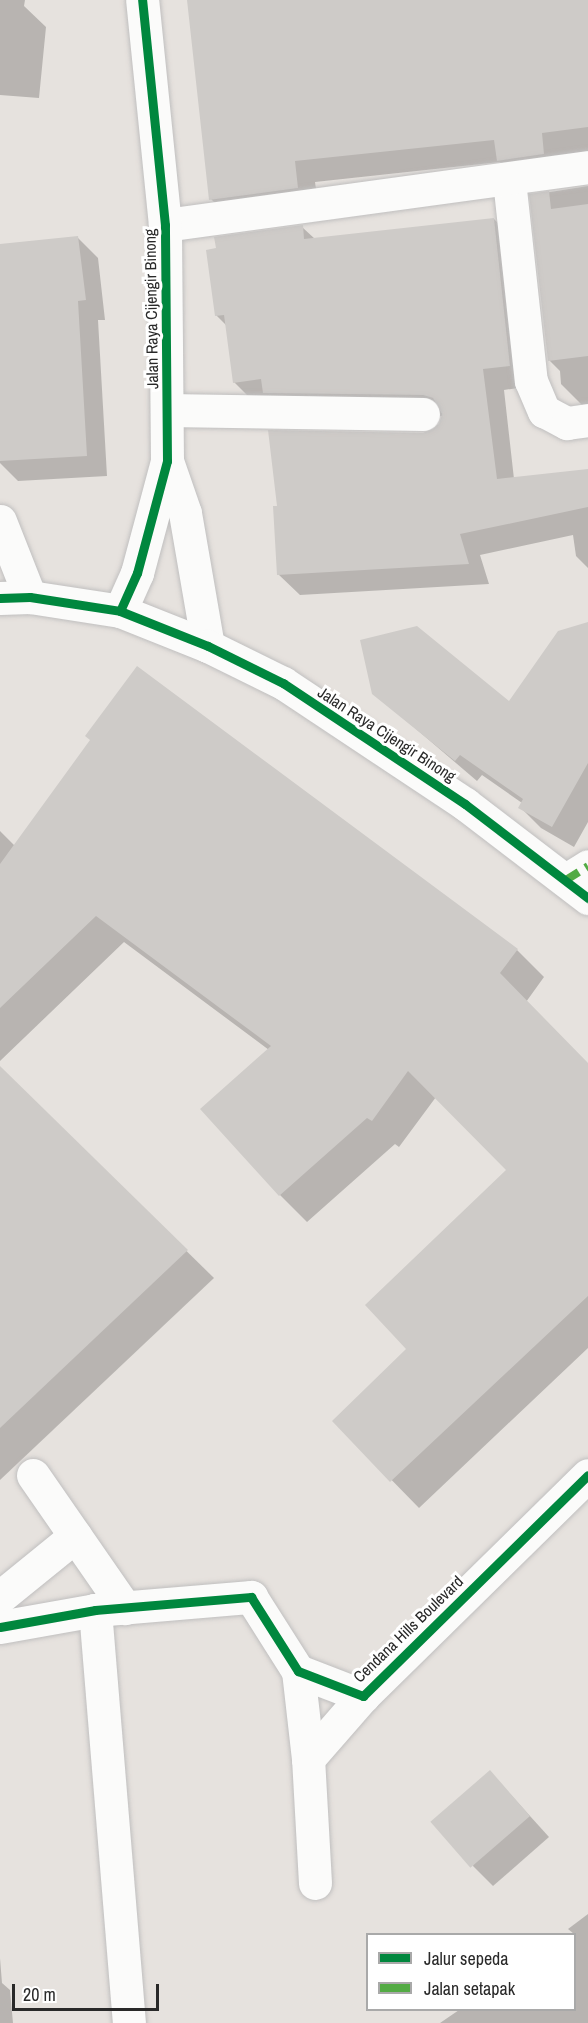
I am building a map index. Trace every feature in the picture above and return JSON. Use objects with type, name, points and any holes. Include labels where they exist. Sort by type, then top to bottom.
[{"type":"street","name":"Jalan Raya Cijengir Binong","points":[[120,611],[137,573],[167,461],[165,225],[142,0]]},
{"type":"street","points":[[165,225],[509,180],[588,167]]},
{"type":"street","points":[[509,180],[531,381],[544,411],[567,423],[588,420]]},
{"type":"street","points":[[168,410],[423,414]]},
{"type":"street","name":"Jalan Raya Cijengir Binong","points":[[167,461],[185,513],[208,646]]},
{"type":"street","points":[[0,521],[15,598]]},
{"type":"street","name":"Jalan Raya Cijengir Binong","points":[[15,598],[120,611],[208,646],[283,683],[581,881]]},
{"type":"street","points":[[33,1475],[75,1536],[110,1609],[129,2023]]},
{"type":"street","name":"Cendana Hills Boulevard","points":[[298,1671],[363,1696],[588,1475]]},
{"type":"street","points":[[0,1597],[75,1536]]},
{"type":"street","points":[[0,1627],[110,1609],[251,1597],[298,1671],[308,1759],[315,1883]]},
{"type":"street","points":[[308,1759],[363,1696]]},
{"type":"building","points":[[187,0],[588,0],[588,127],[542,133],[544,154],[497,161],[494,140],[295,161],[298,188],[209,200]]},
{"type":"building","points":[[549,191],[551,209],[588,204],[588,356],[548,361],[529,194]]},
{"type":"building","points":[[494,218],[510,366],[483,369],[497,479],[588,469],[588,507],[460,534],[469,564],[277,575],[273,506],[277,506],[268,430],[423,433],[439,424],[442,414],[433,398],[423,395],[263,393],[261,379],[233,383],[224,315],[215,316],[206,250],[216,248],[214,237],[303,225],[304,239]]},
{"type":"building","points":[[78,236],[86,300],[78,301],[87,456],[0,461],[0,244]]},
{"type":"building","points":[[588,622],[588,763],[552,827],[518,808],[523,799],[460,755],[455,761],[372,694],[360,640],[417,626],[509,701],[558,631]]},
{"type":"building","points":[[137,666],[518,949],[500,973],[588,1063],[588,1296],[390,1482],[332,1421],[406,1349],[365,1305],[506,1170],[408,1071],[372,1121],[367,1118],[279,1196],[200,1109],[271,1046],[96,916],[0,1008],[0,864],[90,740],[85,736]]},
{"type":"building","points":[[0,1066],[188,1250],[0,1428]]},
{"type":"building","points":[[490,1770],[530,1816],[470,1868],[430,1822]]},
{"type":"marked path","points":[[566,880],[588,866]]},
{"type":"cycle path","points":[[120,611],[137,573],[167,461],[165,225],[142,0]]},
{"type":"cycle path","points":[[0,598],[30,597],[120,611],[208,646],[283,683],[465,804],[588,898]]},
{"type":"cycle path","points":[[0,1627],[95,1610],[251,1597],[298,1671],[363,1696],[588,1475]]}]
